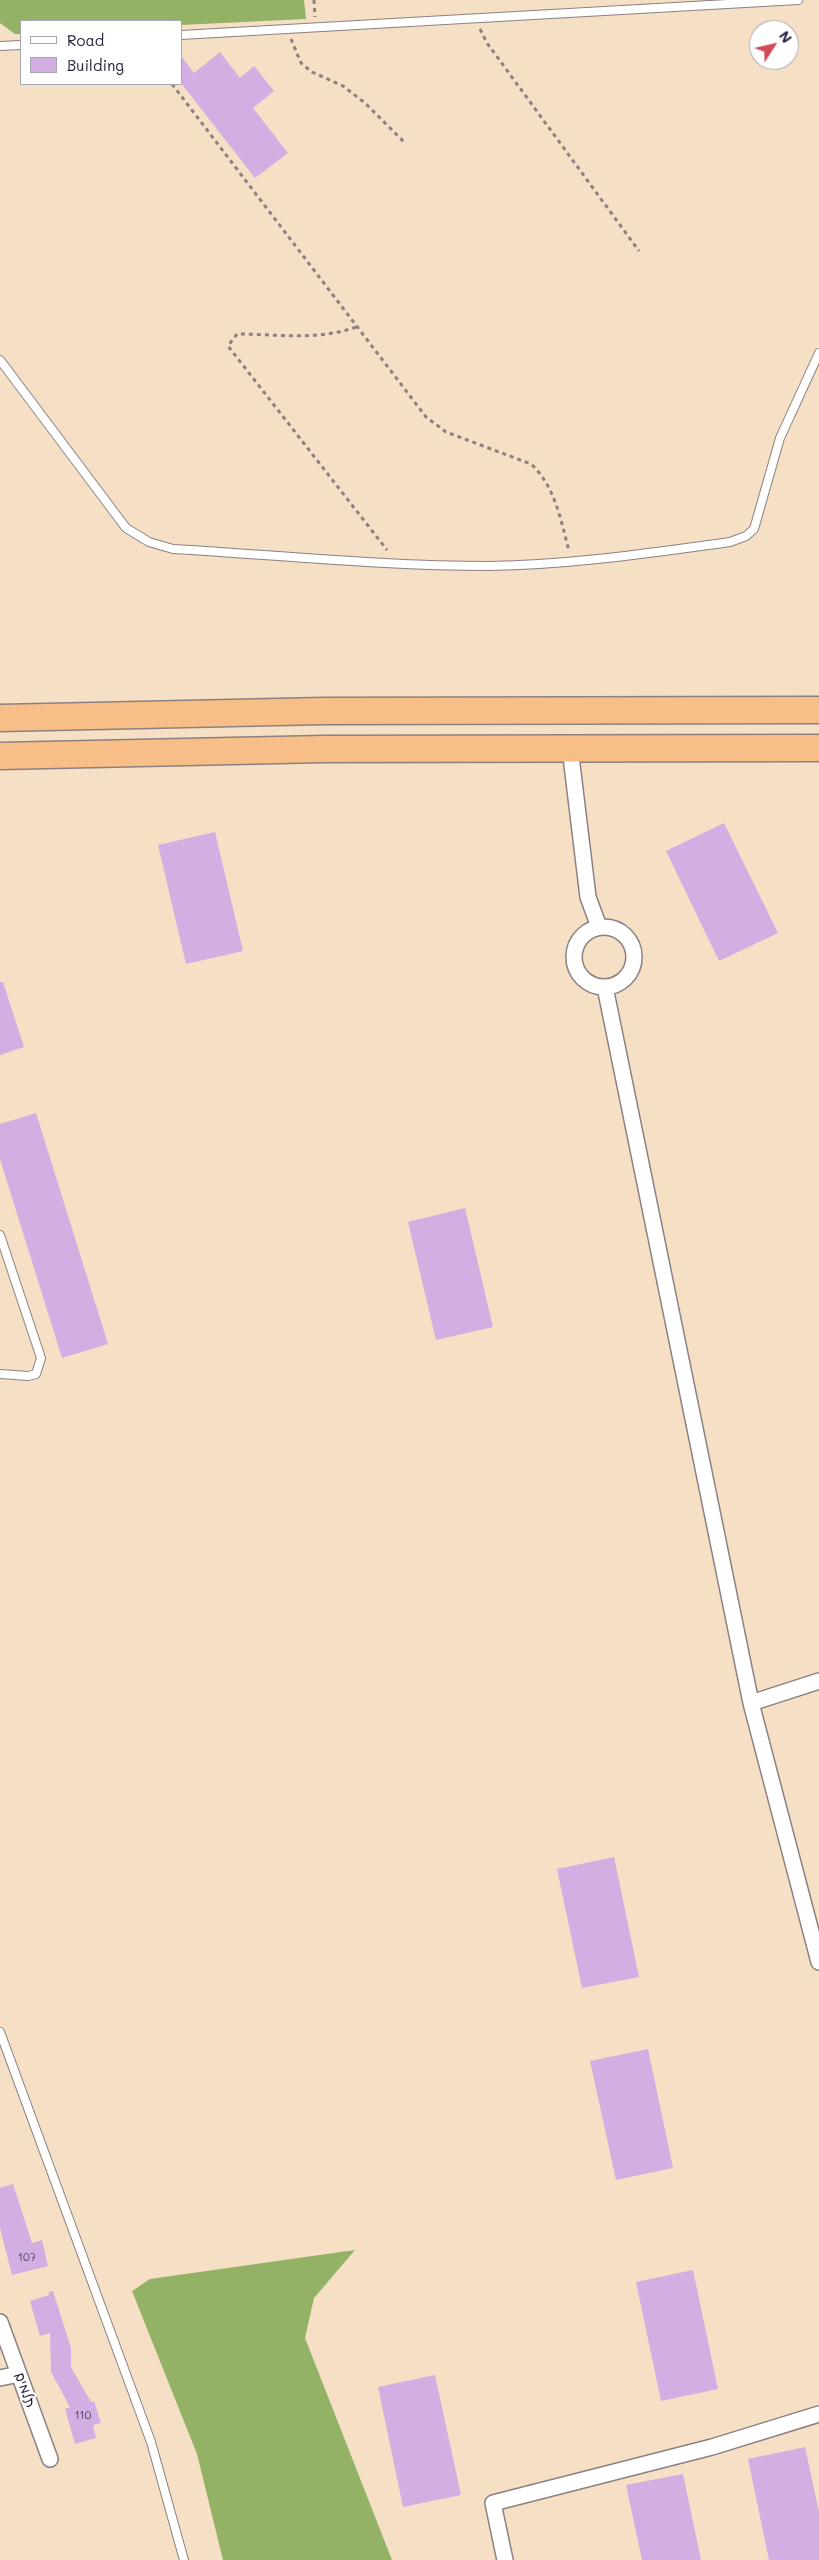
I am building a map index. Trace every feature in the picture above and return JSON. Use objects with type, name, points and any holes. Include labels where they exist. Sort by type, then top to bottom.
[{"type":"highway","points":[[0,718],[324,711],[819,710]]},
{"type":"highway","points":[[0,756],[314,749],[819,748]]},
{"type":"street","points":[[570,748],[588,897],[599,927]]},
{"type":"street","points":[[599,927],[609,927],[626,936],[634,954],[630,973],[615,985],[606,987],[587,982],[575,965],[574,955],[582,937],[599,927]]},
{"type":"street","points":[[606,987],[751,1704],[819,1962]]},
{"type":"street","points":[[751,1704],[819,1682]]},
{"type":"street","name":"תלמים","points":[[0,2322],[50,2459]]},
{"type":"street","points":[[0,2378],[19,2374]]},
{"type":"street","points":[[505,2560],[493,2503],[712,2447],[819,2414]]},
{"type":"lane","points":[[182,35],[798,0]]},
{"type":"lane","points":[[0,46],[20,44]]},
{"type":"lane","points":[[0,360],[126,528],[149,542],[173,549],[397,563],[491,566],[572,562],[730,542],[746,536],[754,529],[780,438],[819,353]]},
{"type":"lane","points":[[0,1235],[41,1358],[36,1374],[28,1376],[0,1374]]},
{"type":"lane","points":[[0,2032],[151,2442],[184,2560]]},
{"type":"path","points":[[474,18],[487,43],[639,251]]},
{"type":"path","points":[[288,29],[296,56],[301,63],[312,72],[350,92],[405,143]]},
{"type":"path","points":[[173,85],[426,417],[446,432],[531,464],[541,473],[556,504],[572,562]]},
{"type":"path","points":[[356,327],[341,332],[282,336],[237,334],[228,346],[397,563]]},
{"type":"green space","points":[[0,0],[304,0],[306,19],[182,25],[182,20],[20,20],[20,34],[15,34],[0,23]]},
{"type":"green space","points":[[355,2250],[314,2298],[305,2338],[392,2560],[223,2560],[197,2454],[132,2291],[150,2279]]},
{"type":"building","points":[[220,52],[240,78],[254,66],[274,91],[253,108],[288,153],[255,178],[182,84],[182,57],[194,73]]},
{"type":"building","points":[[724,823],[778,933],[719,961],[666,851]]},
{"type":"building","points":[[215,832],[243,951],[186,964],[158,845]]},
{"type":"building","points":[[0,982],[3,982],[24,1047],[0,1055]]},
{"type":"building","points":[[36,1113],[108,1344],[62,1358],[0,1159],[0,1124]]},
{"type":"building","points":[[465,1208],[493,1327],[436,1340],[408,1222]]},
{"type":"building","points":[[614,1857],[639,1977],[582,1988],[557,1869]]},
{"type":"building","points":[[648,2049],[673,2168],[616,2180],[590,2061]]},
{"type":"building","points":[[13,2184],[32,2243],[42,2240],[48,2266],[12,2275],[0,2228],[0,2188]]},
{"type":"building","points":[[693,2270],[718,2389],[661,2401],[636,2282]]},
{"type":"building","points":[[53,2291],[71,2348],[71,2367],[91,2402],[94,2401],[101,2423],[93,2425],[96,2438],[75,2444],[65,2409],[70,2407],[51,2372],[50,2333],[40,2336],[30,2301],[49,2295],[49,2292]]},
{"type":"building","points":[[435,2375],[461,2495],[403,2507],[378,2387]]},
{"type":"building","points":[[805,2447],[819,2512],[819,2560],[769,2560],[748,2459]]},
{"type":"building","points":[[683,2474],[701,2560],[642,2560],[626,2485]]}]
